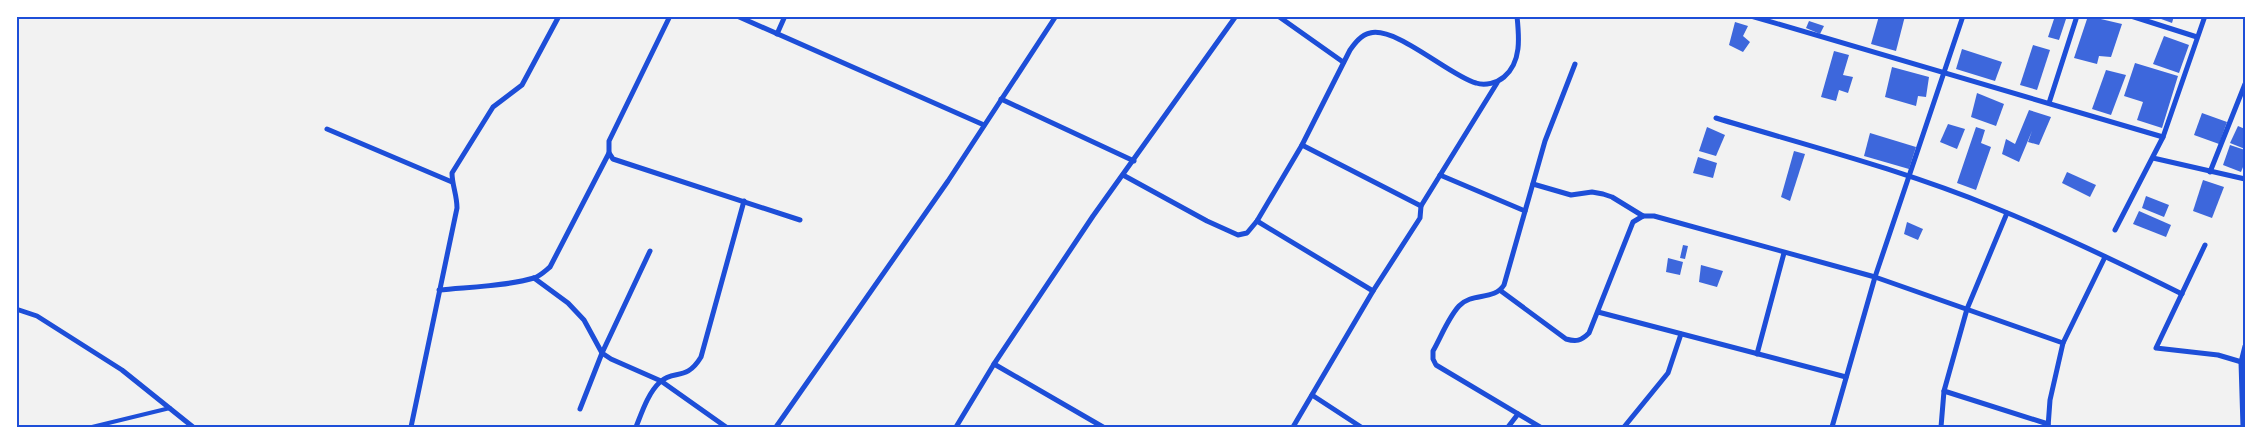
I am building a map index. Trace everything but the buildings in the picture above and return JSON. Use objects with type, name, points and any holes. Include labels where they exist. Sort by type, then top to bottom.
[{"type":"street","points":[[411,427],[457,208],[452,173],[493,107],[522,85],[559,16]]},
{"type":"street","points":[[439,290],[534,278],[550,267],[609,153],[609,141],[670,16]]},
{"type":"street","points":[[737,16],[984,125]]},
{"type":"street","points":[[777,34],[785,16]]},
{"type":"street","points":[[776,427],[861,308],[1056,16]]},
{"type":"street","points":[[956,427],[994,364],[1093,216],[1236,16]]},
{"type":"street","points":[[1278,16],[1343,62]]},
{"type":"street","points":[[1293,427],[1373,291],[1420,218],[1421,206],[1497,82],[1510,72],[1520,43],[1517,16]]},
{"type":"street","points":[[1750,16],[2163,137]]},
{"type":"street","points":[[1832,427],[1875,277],[1963,16]]},
{"type":"street","points":[[2049,103],[2076,16]]},
{"type":"street","points":[[2131,16],[2197,37]]},
{"type":"street","points":[[2115,230],[2163,137],[2205,16]]},
{"type":"street","points":[[1123,175],[1207,221],[1238,235],[1247,233],[1258,220],[1302,145],[1343,62],[1360,38],[1371,32],[1390,34],[1476,84],[1497,82]]},
{"type":"street","points":[[1540,427],[1436,366],[1433,359],[1433,351],[1459,306],[1476,297],[1495,294],[1501,291],[1504,285],[1545,141],[1574,64]]},
{"type":"street","points":[[2210,172],[2245,84]]},
{"type":"street","points":[[1001,99],[1134,161]]},
{"type":"street","points":[[1716,118],[1909,176],[2007,213],[2182,294]]},
{"type":"street","points":[[327,129],[452,182]]},
{"type":"street","points":[[1302,145],[1421,206]]},
{"type":"street","points":[[609,153],[613,159],[800,220]]},
{"type":"street","points":[[2153,158],[2245,179]]},
{"type":"street","points":[[1440,175],[1525,211]]},
{"type":"street","points":[[1533,184],[1571,195],[1592,192],[1603,194],[1612,197],[1643,216]]},
{"type":"street","points":[[636,427],[648,399],[661,381],[694,368],[701,357],[744,201]]},
{"type":"street","points":[[1941,427],[1944,391],[1967,309],[2007,213]]},
{"type":"street","points":[[1501,291],[1566,339],[1575,342],[1583,339],[1589,333],[1598,312],[1633,222],[1643,216],[1654,216],[1875,277],[2063,343]]},
{"type":"street","points":[[1258,220],[1373,291]]},
{"type":"street","points":[[2205,244],[2156,348],[2218,356],[2243,362]]},
{"type":"street","points":[[580,409],[602,353],[650,251]]},
{"type":"street","points":[[1757,354],[1784,253]]},
{"type":"street","points":[[1944,391],[2048,425],[2050,400],[2063,343],[2105,257]]},
{"type":"street","points":[[534,278],[568,303],[584,320],[602,353],[611,359],[661,381],[726,427]]},
{"type":"street","points":[[16,309],[37,316],[114,365],[193,427]]},
{"type":"street","points":[[1598,312],[1846,377]]},
{"type":"street","points":[[1624,427],[1668,373],[1681,334]]},
{"type":"street","points":[[2242,427],[2245,346]]},
{"type":"street","points":[[994,364],[1103,427]]},
{"type":"street","points":[[1312,395],[1361,427]]},
{"type":"street","points":[[1508,427],[1518,414]]},
{"type":"lane","points":[[92,427],[170,408]]}]
